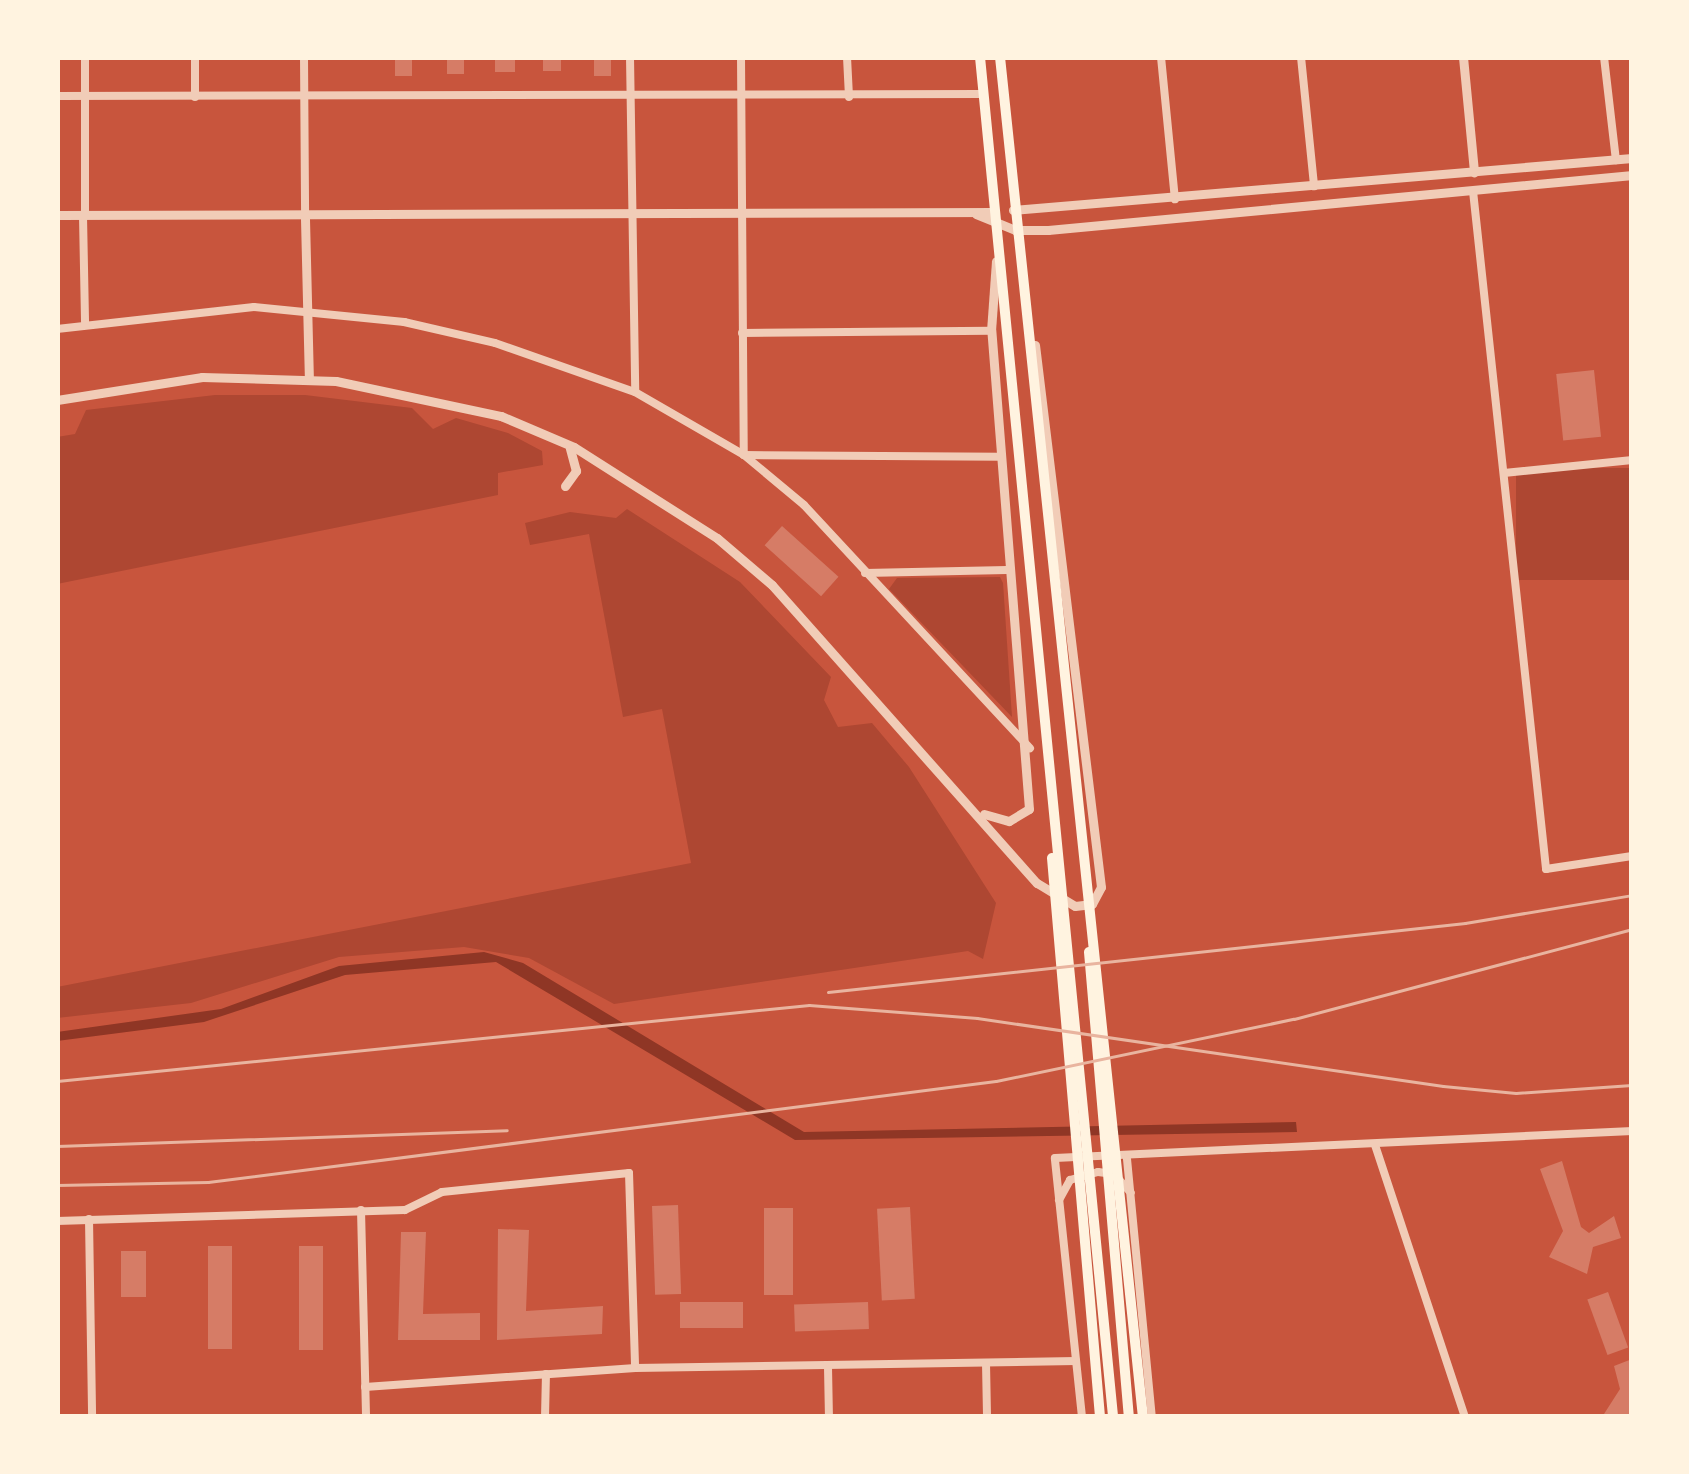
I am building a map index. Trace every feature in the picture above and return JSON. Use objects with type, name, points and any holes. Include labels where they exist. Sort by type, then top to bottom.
[{"type":"main road","points":[[980,57],[1113,1417]]},
{"type":"main road","points":[[1000,57],[1036,437],[1148,1417]]},
{"type":"main road","points":[[994,218],[1013,210]]},
{"type":"main road","points":[[1044,725],[1100,1417]]},
{"type":"main road","points":[[1085,883],[1129,1417]]},
{"type":"street","points":[[85,57],[85,324]]},
{"type":"street","points":[[195,57],[195,97]]},
{"type":"street","points":[[304,57],[309,379]]},
{"type":"street","points":[[630,57],[636,211],[635,392]]},
{"type":"street","points":[[741,57],[744,454]]},
{"type":"street","points":[[847,57],[849,97]]},
{"type":"street","points":[[1161,57],[1174,200]]},
{"type":"street","points":[[1300,57],[1314,186]]},
{"type":"street","points":[[1463,57],[1474,172]]},
{"type":"street","points":[[1604,57],[1616,160]]},
{"type":"street","points":[[57,96],[983,94]]},
{"type":"street","points":[[1013,210],[1632,158]]},
{"type":"street","points":[[57,215],[305,219],[636,211],[971,212],[1015,230],[1632,175]]},
{"type":"street","points":[[1473,190],[1546,869],[1632,856]]},
{"type":"street","points":[[57,400],[202,377],[309,379],[482,411],[567,443],[680,512],[772,585],[1057,902],[1100,898],[1042,383],[1017,249]]},
{"type":"street","points":[[979,811],[1000,821],[1029,809],[1030,748],[1007,570],[992,331],[997,250]]},
{"type":"street","points":[[57,329],[181,310],[307,311],[495,343],[635,392],[744,454],[865,573],[1030,748]]},
{"type":"street","points":[[742,333],[992,331]]},
{"type":"street","points":[[566,486],[576,468],[567,443]]},
{"type":"street","points":[[744,454],[1001,457]]},
{"type":"street","points":[[1504,473],[1632,460]]},
{"type":"street","points":[[865,573],[1007,570]]},
{"type":"street","points":[[1082,1417],[1055,1158],[1632,1131]]},
{"type":"street","points":[[1375,1145],[1465,1417]]},
{"type":"street","points":[[1129,1158],[1148,1417]]},
{"type":"street","points":[[1060,1200],[1070,1180],[1129,1158]]},
{"type":"street","points":[[1098,1172],[1114,1174],[1132,1194]]},
{"type":"street","points":[[57,1221],[405,1210],[442,1192],[629,1173],[635,1368]]},
{"type":"street","points":[[361,1210],[366,1417]]},
{"type":"street","points":[[89,1219],[92,1417]]},
{"type":"street","points":[[365,1387],[635,1368],[1076,1361]]},
{"type":"street","points":[[986,1364],[987,1417]]},
{"type":"street","points":[[828,1367],[829,1417]]},
{"type":"street","points":[[545,1417],[546,1374]]},
{"type":"shaded area","points":[[215,395],[305,395],[412,408],[433,429],[456,418],[508,433],[542,451],[543,465],[498,473],[498,495],[57,584],[57,437],[75,434],[86,410]]},
{"type":"shaded area","points":[[1516,468],[1632,468],[1632,580],[1516,580]]},
{"type":"shaded area","points":[[627,509],[740,582],[831,677],[824,700],[838,727],[872,723],[909,767],[996,903],[983,959],[968,951],[614,1004],[529,958],[464,947],[339,957],[191,1003],[57,1018],[57,987],[691,863],[662,709],[623,717],[589,534],[530,545],[525,523],[570,512],[616,518]]},
{"type":"shaded area","points":[[1000,577],[1012,717],[889,589],[897,578]]},
{"type":"shaded area","points":[[484,952],[523,963],[804,1132],[1296,1122],[1297,1132],[795,1140],[496,962],[345,975],[204,1022],[57,1041],[57,1032],[221,1009],[339,966]]},
{"type":"building","points":[[395,57],[412,57],[412,76],[395,76]]},
{"type":"building","points":[[447,57],[464,57],[464,74],[447,74]]},
{"type":"building","points":[[495,57],[515,57],[515,72],[495,72]]},
{"type":"building","points":[[543,57],[561,57],[561,71],[543,71]]},
{"type":"building","points":[[594,57],[611,57],[611,76],[594,76]]},
{"type":"building","points":[[1594,370],[1601,437],[1563,441],[1556,374]]},
{"type":"building","points":[[782,526],[838,577],[821,596],[765,545]]},
{"type":"building","points":[[1562,1161],[1581,1227],[1589,1233],[1614,1216],[1621,1238],[1593,1247],[1587,1274],[1549,1257],[1563,1231],[1540,1169]]},
{"type":"building","points":[[678,1205],[681,1294],[655,1295],[652,1206]]},
{"type":"building","points":[[910,1207],[915,1299],[882,1301],[877,1209]]},
{"type":"building","points":[[764,1208],[793,1208],[793,1295],[764,1295]]},
{"type":"building","points":[[498,1229],[529,1230],[526,1311],[603,1306],[602,1334],[497,1340]]},
{"type":"building","points":[[401,1232],[426,1232],[423,1314],[480,1313],[480,1340],[398,1340]]},
{"type":"building","points":[[208,1246],[232,1246],[232,1349],[208,1349]]},
{"type":"building","points":[[299,1246],[323,1246],[323,1350],[299,1350]]},
{"type":"building","points":[[121,1251],[146,1251],[146,1297],[121,1297]]},
{"type":"building","points":[[1608,1292],[1628,1347],[1608,1355],[1587,1300]]},
{"type":"building","points":[[680,1302],[743,1302],[743,1328],[680,1328]]},
{"type":"building","points":[[868,1302],[869,1329],[795,1332],[794,1305]]},
{"type":"building","points":[[1632,1359],[1632,1417],[1604,1414],[1620,1389],[1614,1366]]},
{"type":"railway","points":[[828,992],[1465,923],[1632,895]]},
{"type":"railway","points":[[57,1185],[208,1182],[996,1081],[1294,1019],[1632,929]]},
{"type":"railway","points":[[57,1081],[809,1005],[977,1018],[1443,1086],[1516,1093],[1632,1085]]},
{"type":"railway","points":[[57,1146],[507,1130]]}]
